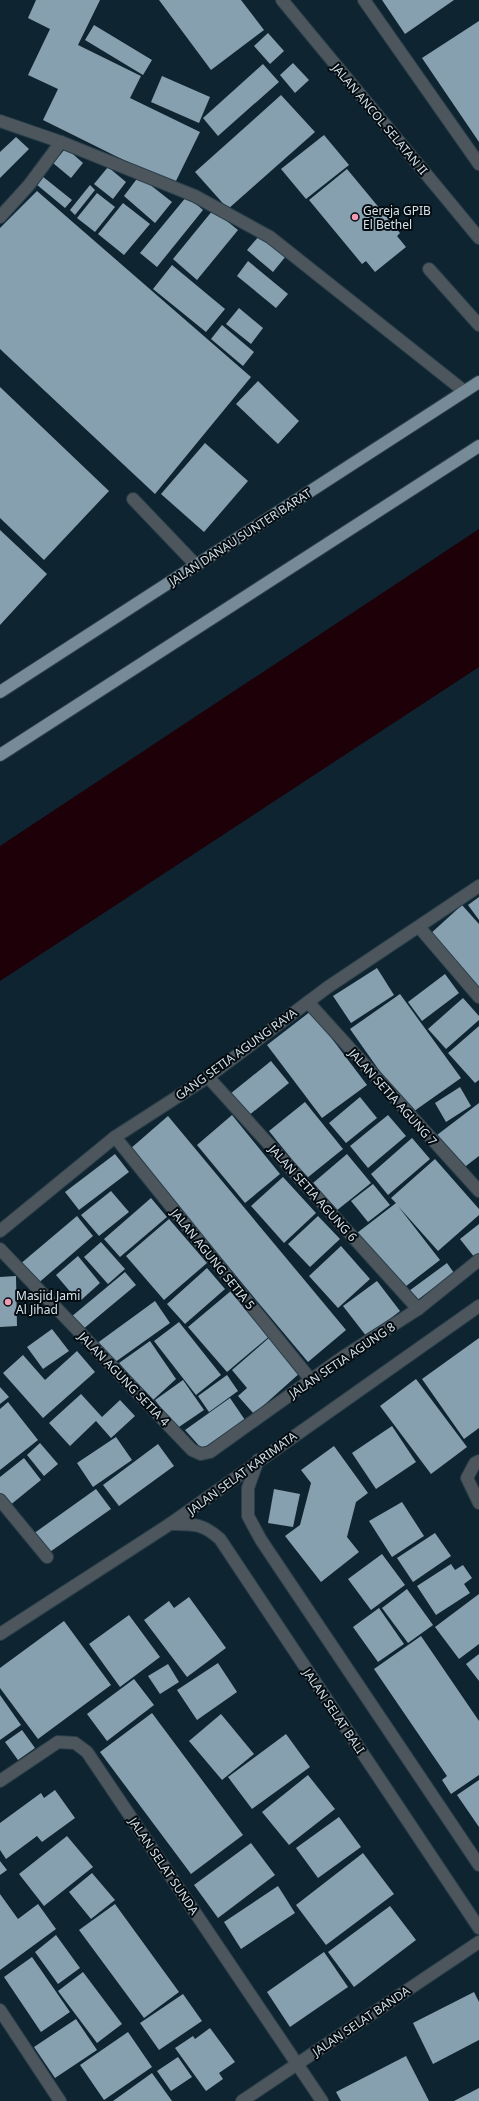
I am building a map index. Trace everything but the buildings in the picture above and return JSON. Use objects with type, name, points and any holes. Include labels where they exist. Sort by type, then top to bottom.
[{"type":"main road","name":"JALAN DANAU SUNTER BARAT","points":[[0,692],[479,382]]},
{"type":"main road","points":[[0,755],[479,446]]},
{"type":"street","name":"JALAN ANCOL SELATAN II","points":[[282,0],[479,238]]},
{"type":"street","points":[[364,0],[479,164]]},
{"type":"street","points":[[0,121],[61,142],[195,196],[270,237],[464,391]]},
{"type":"street","points":[[0,217],[30,185],[61,142]]},
{"type":"street","points":[[429,269],[479,325]]},
{"type":"street","points":[[133,499],[196,565]]},
{"type":"street","name":"GANG SETIA AGUNG RAYA","points":[[0,1231],[115,1137],[208,1077],[308,1002],[479,886]]},
{"type":"street","points":[[419,927],[479,997]]},
{"type":"street","name":"JALAN SETIA AGUNG 7","points":[[308,1002],[479,1191]]},
{"type":"street","name":"JALAN SETIA AGUNG 6","points":[[208,1077],[418,1309]]},
{"type":"street","name":"JALAN AGUNG SETIA 5","points":[[115,1137],[311,1380]]},
{"type":"street","name":"JALAN AGUNG SETIA 4","points":[[0,1249],[187,1444],[201,1454]]},
{"type":"street","name":"JALAN SETIA AGUNG 8","points":[[201,1454],[210,1452],[311,1380],[418,1309],[479,1260]]},
{"type":"street","name":"JALAN SELAT KARIMATA","points":[[0,1634],[170,1524],[258,1460],[479,1306]]},
{"type":"street","points":[[258,1460],[248,1488],[248,1516],[251,1522],[261,1540],[479,1865]]},
{"type":"street","points":[[479,1461],[475,1463],[467,1478],[479,1504]]},
{"type":"street","points":[[0,1500],[47,1557]]},
{"type":"street","name":"JALAN SELAT BALI","points":[[170,1524],[195,1524],[209,1529],[220,1539],[479,1928]]},
{"type":"street","name":"JALAN SELAT SUNDA","points":[[0,1781],[58,1742],[75,1743],[87,1752],[298,2063],[322,2101]]},
{"type":"street","name":"JALAN SELAT BANDA","points":[[242,2101],[479,1942]]},
{"type":"street","points":[[0,2010],[60,2101]]},
{"type":"shaded area","points":[[479,529],[479,667],[0,981],[0,846]]},
{"type":"place","name":"Gereja GPIB El Bethel","points":[[355,217]]},
{"type":"place","name":"Masjid Jami Al Jihad","points":[[8,1302]]}]
